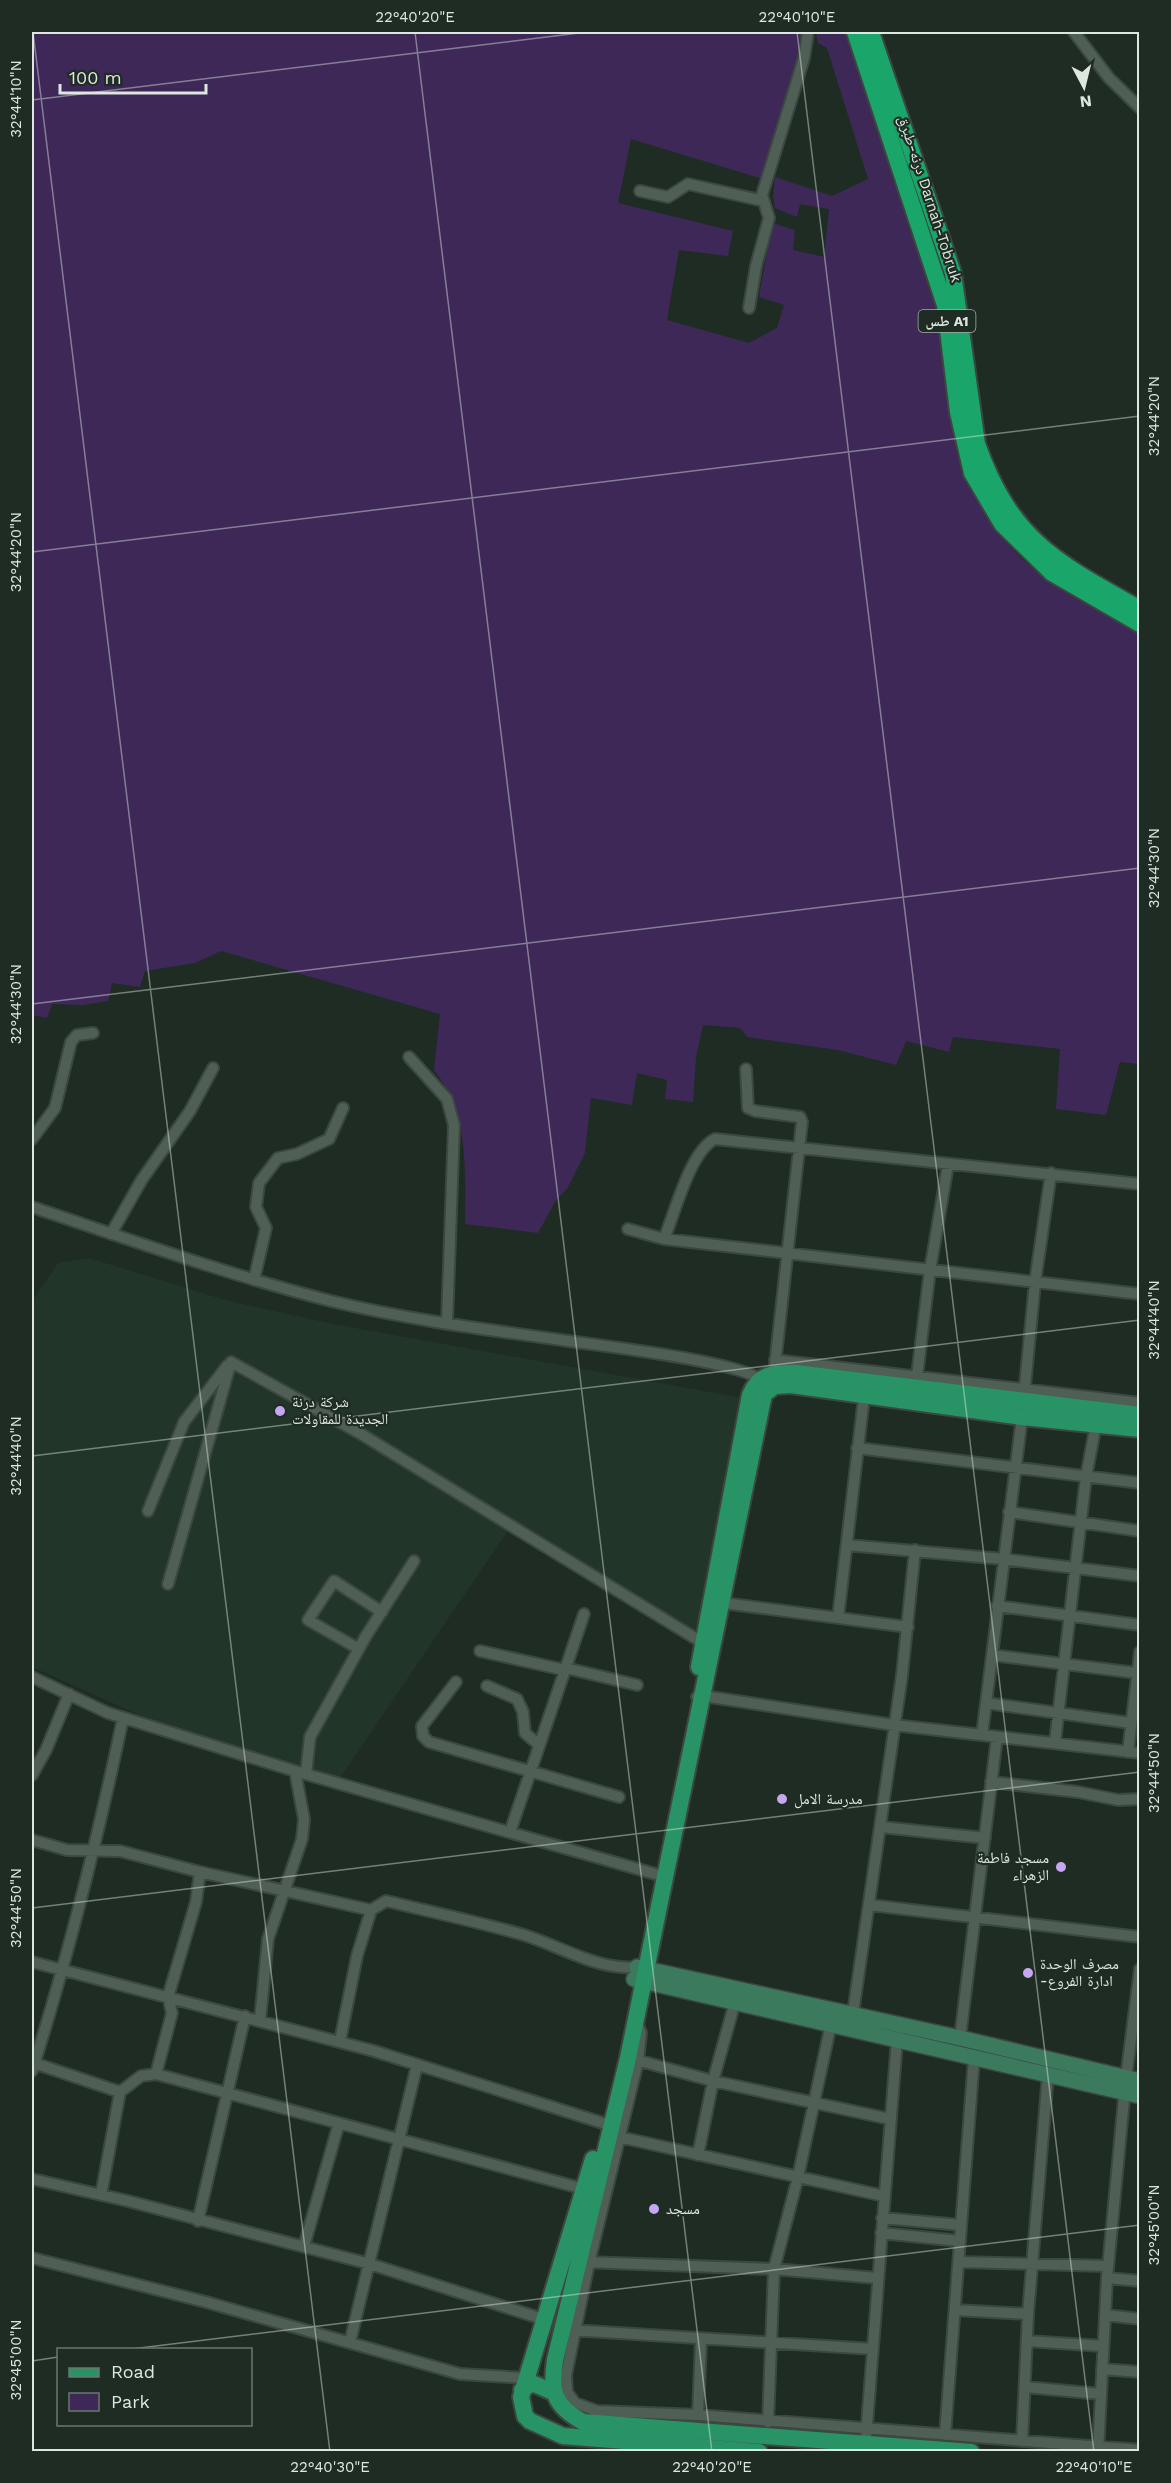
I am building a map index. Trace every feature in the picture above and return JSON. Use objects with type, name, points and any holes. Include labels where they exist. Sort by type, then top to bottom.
[{"type":"highway","name":"درنه-طبرق Darnah-Tobruk","points":[[855,32],[945,305],[958,412],[972,473],[1002,524],[1052,573],[1140,624]]},
{"type":"highway","name":"درنه-طبرق Darnah-Tobruk","points":[[871,32],[953,273],[977,444],[986,469],[1013,518],[1032,538],[1060,563],[1140,609]]},
{"type":"main road","points":[[771,1377],[791,1385],[864,1397],[1023,1402],[1096,1424],[1140,1429]]},
{"type":"main road","points":[[708,1646],[723,1603],[764,1394],[771,1377]]},
{"type":"main road","points":[[540,2428],[557,2399],[553,2376],[569,2330],[584,2262],[611,2132],[637,1972],[661,1876],[699,1697],[750,1395],[771,1377],[916,1383],[1023,1402],[1140,1416]]},
{"type":"main road","points":[[637,1972],[735,2002],[831,2024],[852,2022],[897,2040],[974,2058],[1048,2074],[1132,2087]]},
{"type":"main road","points":[[637,1972],[633,2059],[611,2132],[584,2189],[546,2320],[523,2384],[521,2402],[525,2416],[540,2428],[563,2436],[759,2451]]},
{"type":"main road","points":[[637,1972],[852,2022],[960,2038],[1132,2087]]},
{"type":"main road","points":[[523,2384],[532,2383],[557,2399],[583,2422],[604,2426],[866,2442],[971,2451]]},
{"type":"street","points":[[749,308],[756,266],[769,218],[764,201],[765,184],[804,58],[808,32]]},
{"type":"street","points":[[1074,32],[1109,78],[1140,108]]},
{"type":"street","points":[[640,191],[668,197],[688,184],[764,201]]},
{"type":"street","points":[[32,1139],[55,1108],[71,1042],[77,1035],[93,1033]]},
{"type":"street","points":[[409,1057],[447,1099],[454,1125],[447,1323]]},
{"type":"street","points":[[111,1234],[141,1180],[190,1112],[213,1068]]},
{"type":"street","points":[[32,1207],[254,1280],[333,1301],[447,1323],[655,1354],[771,1377],[801,1148],[800,1117],[748,1108],[746,1069]]},
{"type":"street","points":[[254,1280],[266,1228],[256,1207],[259,1183],[278,1158],[297,1154],[329,1139],[343,1108]]},
{"type":"street","points":[[664,1239],[696,1157],[705,1144],[715,1139],[1140,1184]]},
{"type":"street","points":[[916,1383],[930,1269],[948,1165]]},
{"type":"street","points":[[982,1735],[1023,1402],[1035,1282],[1051,1173]]},
{"type":"street","points":[[628,1229],[664,1239],[1140,1294]]},
{"type":"street","points":[[148,1511],[184,1422],[231,1362]]},
{"type":"street","points":[[168,1584],[231,1362]]},
{"type":"street","points":[[231,1362],[361,1434],[708,1646]]},
{"type":"street","points":[[838,1618],[864,1397]]},
{"type":"street","points":[[1023,1402],[1140,1403]]},
{"type":"street","points":[[1055,1742],[1072,1616],[1086,1477],[1096,1424]]},
{"type":"street","points":[[857,1448],[1140,1483]]},
{"type":"street","points":[[1009,1512],[1140,1531]]},
{"type":"street","points":[[847,1545],[1003,1559],[1140,1576]]},
{"type":"street","points":[[852,2022],[908,1627],[915,1550]]},
{"type":"street","points":[[260,2020],[268,1939],[304,1828],[301,1773],[310,1737],[359,1650],[414,1561]]},
{"type":"street","points":[[359,1650],[308,1620],[334,1581],[382,1612]]},
{"type":"street","points":[[723,1603],[908,1627]]},
{"type":"street","points":[[997,1606],[1140,1625]]},
{"type":"street","points":[[510,1832],[584,1614]]},
{"type":"street","points":[[480,1651],[638,1685]]},
{"type":"street","points":[[699,1697],[894,1725],[1134,1753],[1131,1723],[1137,1706],[1137,1673],[1140,1652]]},
{"type":"street","points":[[992,1655],[1137,1673]]},
{"type":"street","points":[[32,1677],[123,1718],[301,1773],[661,1876]]},
{"type":"street","points":[[456,1682],[422,1726],[423,1736],[429,1742],[620,1797]]},
{"type":"street","points":[[487,1686],[517,1699],[523,1712],[525,1733],[539,1745]]},
{"type":"street","points":[[32,1775],[46,1750],[69,1694]]},
{"type":"street","points":[[986,1703],[1131,1723]]},
{"type":"street","points":[[120,2092],[33,2067],[64,1970],[95,1850],[123,1718]]},
{"type":"street","points":[[960,2038],[997,1737]]},
{"type":"street","points":[[991,1782],[1118,1800],[1140,1799]]},
{"type":"street","points":[[881,1827],[985,1838]]},
{"type":"street","points":[[32,1840],[66,1850],[120,1851],[200,1872],[286,1889],[371,1910]]},
{"type":"street","points":[[156,2074],[172,2013],[168,1996],[198,1895],[200,1872]]},
{"type":"street","points":[[340,2041],[357,1956],[371,1910],[386,1901],[525,1935],[561,1950],[637,1972]]},
{"type":"street","points":[[870,1905],[1140,1937]]},
{"type":"street","points":[[32,1962],[340,2041],[611,2132],[698,2155],[884,2196]]},
{"type":"street","points":[[1098,2449],[1108,2266],[1132,2087],[1140,1969]]},
{"type":"street","points":[[698,2155],[713,2082],[735,2002]]},
{"type":"street","points":[[198,2221],[245,2016]]},
{"type":"street","points":[[768,2422],[774,2269],[798,2177],[831,2024]]},
{"type":"street","points":[[866,2442],[897,2040]]},
{"type":"street","points":[[945,2435],[974,2058]]},
{"type":"street","points":[[633,2059],[713,2082],[890,2119]]},
{"type":"street","points":[[350,2342],[417,2065]]},
{"type":"street","points":[[101,2195],[120,2092],[141,2076],[156,2074],[584,2189]]},
{"type":"street","points":[[1022,2441],[1028,2314],[1034,2264],[1048,2074]]},
{"type":"street","points":[[304,2246],[339,2123]]},
{"type":"street","points":[[32,2179],[370,2264],[546,2320]]},
{"type":"street","points":[[882,2218],[961,2225]]},
{"type":"street","points":[[881,2233],[960,2241]]},
{"type":"street","points":[[32,2258],[350,2342],[460,2374],[523,2384]]},
{"type":"street","points":[[584,2262],[774,2269],[877,2278]]},
{"type":"street","points":[[959,2262],[1108,2266]]},
{"type":"street","points":[[1107,2278],[1140,2281]]},
{"type":"street","points":[[955,2310],[1028,2314]]},
{"type":"street","points":[[1106,2315],[1140,2319]]},
{"type":"street","points":[[873,2349],[569,2330],[567,2392],[575,2403],[597,2411],[698,2415],[768,2422],[866,2442],[945,2435],[1140,2451]]},
{"type":"street","points":[[698,2415],[701,2340]]},
{"type":"street","points":[[1027,2341],[1103,2346]]},
{"type":"street","points":[[1102,2369],[1140,2372]]},
{"type":"street","points":[[1025,2387],[1101,2394]]},
{"type":"shaded area","points":[[89,1258],[225,1300],[333,1324],[743,1398],[701,1644],[511,1526],[338,1781],[146,1718],[32,1667],[32,1302],[58,1263]]},
{"type":"green space","points":[[32,32],[803,32],[804,41],[763,179],[631,139],[618,203],[733,231],[728,256],[679,250],[667,320],[749,343],[777,328],[784,305],[759,297],[772,223],[795,230],[793,250],[824,257],[829,209],[800,204],[797,217],[775,208],[773,197],[775,177],[832,196],[868,179],[827,48],[818,43],[816,32],[848,32],[911,234],[933,280],[971,487],[994,529],[1023,560],[1053,583],[1139,628],[1139,1064],[1120,1062],[1106,1115],[1056,1109],[1060,1049],[953,1037],[949,1052],[906,1041],[896,1065],[838,1050],[747,1037],[740,1028],[703,1025],[696,1057],[693,1102],[665,1099],[667,1080],[637,1073],[632,1105],[591,1098],[585,1153],[567,1189],[556,1200],[538,1233],[465,1224],[465,1163],[460,1124],[446,1087],[434,1070],[440,1014],[221,951],[195,963],[145,971],[140,987],[112,983],[108,1001],[83,1005],[52,1004],[47,1018],[32,1015]]},
{"type":"place","name":"شركة درنة الجديدة للمقاولات","points":[[280,1411]]},
{"type":"place","name":"مدرسة الامل","points":[[782,1799]]},
{"type":"place","name":"مسجد فاطمة الزهراء","points":[[1061,1867]]},
{"type":"place","name":"مصرف الوحدة -ادارة الفروع","points":[[1028,1973]]},
{"type":"place","name":"مسجد","points":[[654,2209]]}]
